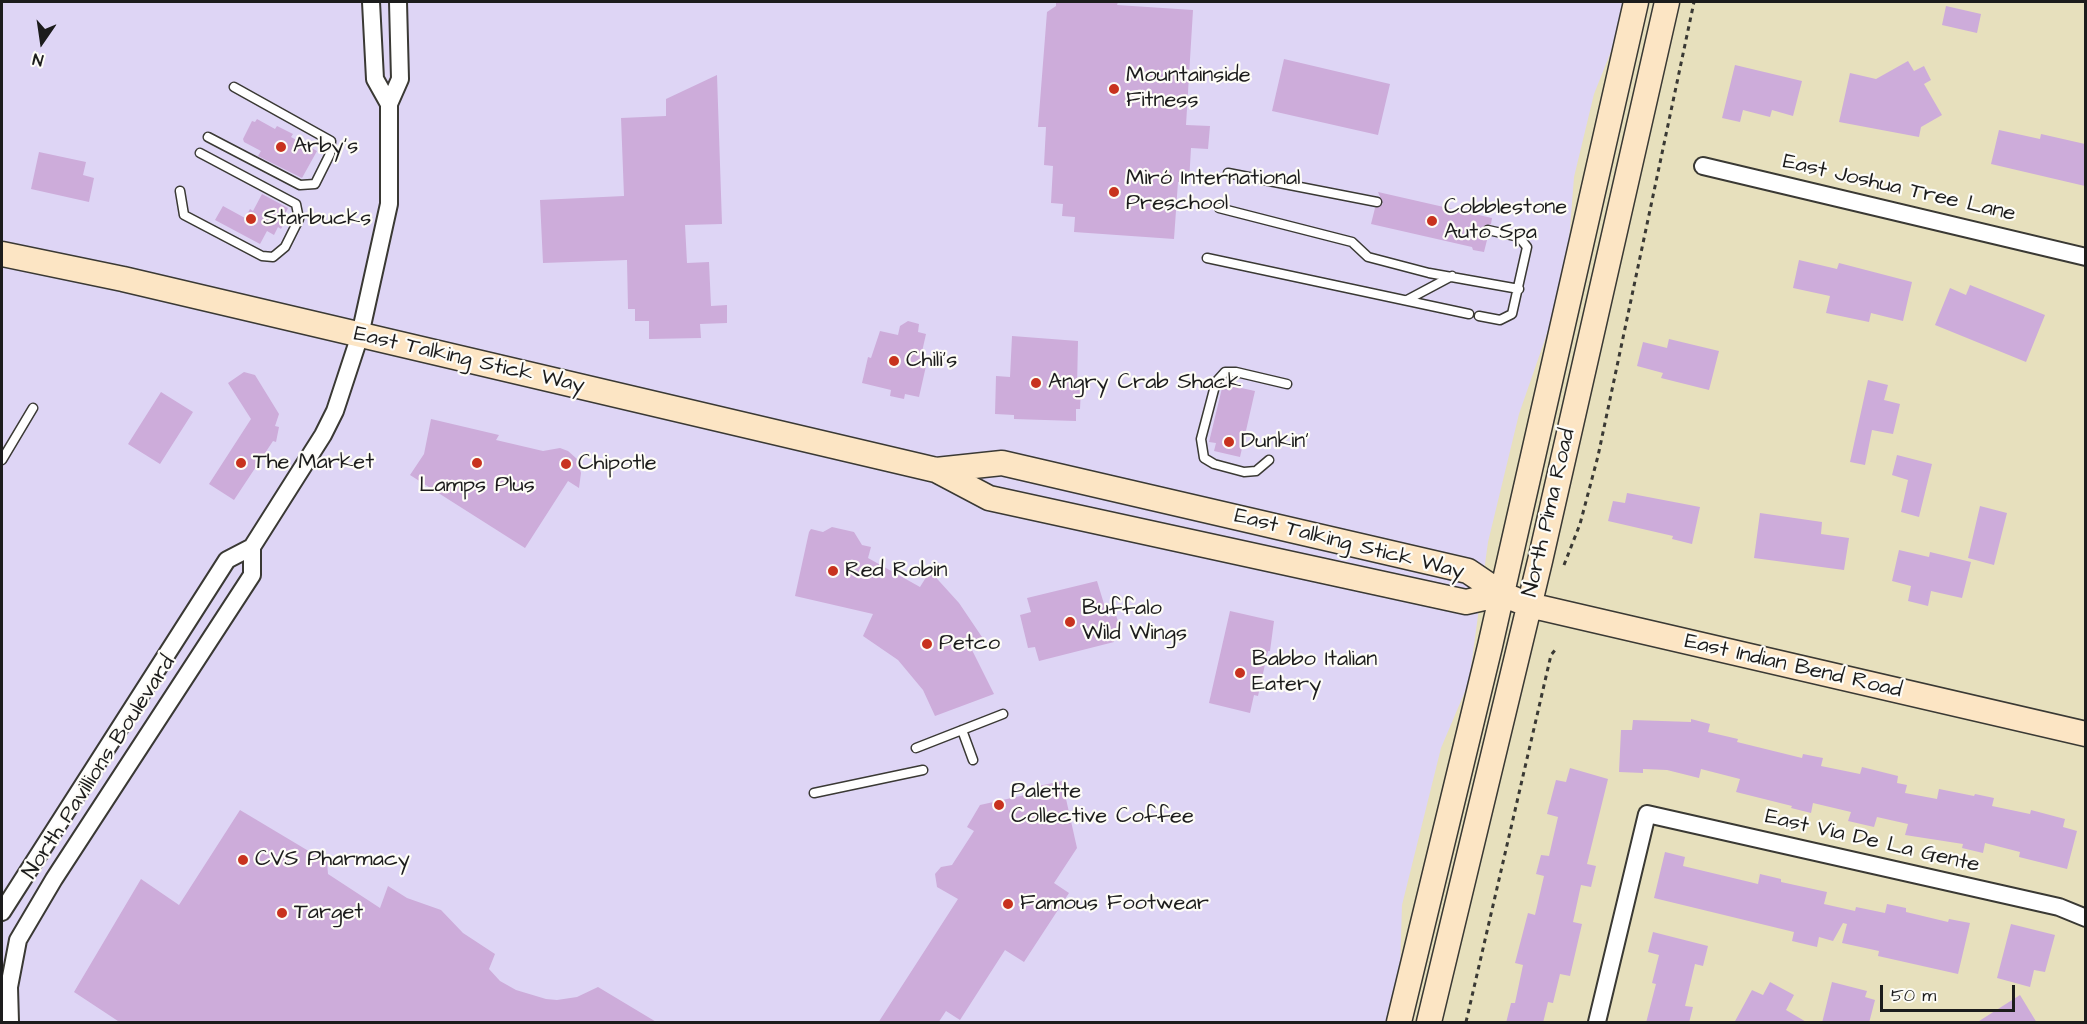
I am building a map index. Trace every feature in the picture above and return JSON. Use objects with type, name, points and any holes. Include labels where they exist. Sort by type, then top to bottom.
[{"type":"main road","name":"North Pima Road","points":[[1399,1023],[1502,594],[1636,2]]},
{"type":"main road","name":"North Pima Road","points":[[1429,1023],[1529,605],[1667,2]]},
{"type":"main road","name":"East Talking Stick Way","points":[[2,254],[936,470],[989,498],[1466,602],[1502,594]]},
{"type":"main road","name":"East Talking Stick Way","points":[[936,470],[1002,463],[1468,571],[1502,594]]},
{"type":"main road","points":[[1017,504],[1069,500],[1139,514],[1148,510],[1159,499]]},
{"type":"main road","name":"East Indian Bend Road","points":[[1502,594],[1529,605],[2085,734]]},
{"type":"main road","points":[[1416,951],[1423,954],[1429,964],[1417,1023]]},
{"type":"street","name":"North Pavillions Boulevard","points":[[371,2],[375,79],[388,104]]},
{"type":"street","name":"North Pavillions Boulevard","points":[[2,912],[227,560],[252,547],[331,421],[360,335],[389,204],[388,104],[400,79],[398,2]]},
{"type":"street","name":"East Joshua Tree Lane","points":[[1703,166],[2085,257]]},
{"type":"street","name":"North Pavillions Boulevard","points":[[10,1023],[9,987],[18,940],[54,879],[252,575],[252,547]]},
{"type":"street","name":"East Via De La Gente","points":[[1597,1023],[1647,814],[2059,907],[2085,918]]},
{"type":"lane","points":[[208,137],[300,185],[315,184],[332,147],[327,137],[234,87]]},
{"type":"lane","points":[[180,191],[184,214],[262,256],[273,257],[285,247],[299,219],[296,204],[200,153]]},
{"type":"lane","points":[[1228,173],[1377,202]]},
{"type":"lane","points":[[1219,208],[1352,242],[1368,257],[1519,289]]},
{"type":"lane","points":[[1479,316],[1500,320],[1512,314],[1527,247],[1519,237],[1488,230]]},
{"type":"lane","points":[[1207,258],[1469,314]]},
{"type":"lane","points":[[1407,300],[1453,276]]},
{"type":"lane","points":[[1269,460],[1256,471],[1244,472],[1214,464],[1204,458],[1201,439],[1216,382],[1225,372],[1236,372],[1287,384]]},
{"type":"lane","points":[[2,460],[33,408]]},
{"type":"lane","points":[[916,748],[1003,714]]},
{"type":"lane","points":[[962,730],[973,760]]},
{"type":"lane","points":[[814,793],[923,770]]},
{"type":"path","points":[[1564,565],[1580,524],[1598,456],[1694,2]]},
{"type":"path","points":[[1466,1023],[1551,655],[1556,649]]},
{"type":"shaded area","points":[[2,2],[1624,2],[1612,49],[1594,94],[1574,177],[1569,241],[1551,322],[1519,414],[1488,542],[1469,682],[1441,748],[1402,905],[1400,971],[1386,1022],[2,1022]]},
{"type":"building","name":"Mountainside Fitness","points":[[1056,2],[1118,2],[1117,5],[1193,10],[1186,125],[1210,126],[1208,149],[1191,148],[1189,182],[1178,182],[1174,239],[1074,232],[1075,217],[1062,216],[1063,204],[1051,203],[1053,166],[1044,165],[1046,127],[1038,127],[1047,12],[1056,6]]},
{"type":"building","points":[[1946,6],[1981,14],[1977,33],[1942,25]]},
{"type":"building","points":[[1284,59],[1390,84],[1378,135],[1272,111]]},
{"type":"building","points":[[1908,61],[1914,71],[1924,66],[1931,80],[1924,84],[1942,115],[1921,127],[1919,137],[1839,122],[1850,73],[1876,79]]},
{"type":"building","points":[[1735,65],[1802,81],[1793,116],[1772,110],[1770,117],[1743,110],[1740,122],[1722,118]]},
{"type":"building","points":[[717,75],[722,224],[685,225],[687,263],[709,262],[711,306],[727,305],[727,323],[700,324],[701,338],[649,339],[649,321],[635,321],[635,309],[628,309],[627,260],[543,263],[540,200],[624,196],[621,118],[666,116],[666,99]]},
{"type":"building","name":"Arby's","points":[[257,119],[275,129],[277,126],[293,134],[291,137],[317,151],[302,178],[258,156],[261,151],[244,142],[243,139],[252,121],[255,122]]},
{"type":"building","points":[[1999,130],[2040,139],[2041,134],[2085,144],[2085,186],[1991,164]]},
{"type":"building","points":[[39,152],[86,162],[83,175],[94,178],[89,202],[31,189]]},
{"type":"building","name":"Cobblestone Auto Spa","points":[[1378,192],[1492,218],[1491,224],[1482,228],[1483,234],[1488,236],[1484,252],[1473,250],[1472,247],[1371,224],[1375,208],[1383,204]]},
{"type":"building","name":"Starbucks","points":[[262,194],[288,208],[285,214],[288,216],[281,229],[278,227],[274,235],[267,231],[260,244],[215,220],[223,206],[245,218],[250,209],[253,211]]},
{"type":"building","points":[[1799,260],[1837,269],[1839,263],[1912,282],[1903,321],[1871,313],[1869,322],[1826,313],[1830,296],[1793,288]]},
{"type":"building","points":[[1970,285],[2045,315],[2026,362],[1935,325],[1950,288],[1966,295]]},
{"type":"building","name":"Chili's","points":[[908,321],[919,324],[918,332],[926,334],[919,365],[926,366],[919,397],[905,394],[904,399],[890,396],[891,390],[862,383],[868,357],[871,358],[880,331],[898,335],[900,326]]},
{"type":"building","name":"Angry Crab Shack","points":[[1012,336],[1078,341],[1077,388],[1081,388],[1080,409],[1076,409],[1076,421],[1014,419],[1014,415],[995,414],[996,376],[1010,377]]},
{"type":"building","points":[[1669,339],[1719,351],[1709,390],[1661,378],[1663,373],[1637,366],[1643,342],[1667,348]]},
{"type":"building","name":"The Market","points":[[244,372],[255,375],[279,414],[275,426],[279,427],[276,442],[273,441],[234,500],[209,484],[251,419],[228,383]]},
{"type":"building","points":[[1868,380],[1888,385],[1884,400],[1900,404],[1893,434],[1872,430],[1865,465],[1850,462]]},
{"type":"building","points":[[1223,384],[1255,391],[1240,457],[1214,451],[1216,443],[1209,442]]},
{"type":"building","points":[[161,392],[193,412],[160,464],[128,444]]},
{"type":"building","name":"Lamps Plus","points":[[431,419],[499,435],[496,440],[543,451],[560,448],[568,451],[577,459],[581,473],[579,488],[568,481],[525,548],[410,475],[424,454]]},
{"type":"building","points":[[1897,455],[1932,464],[1919,517],[1901,512],[1908,480],[1892,475]]},
{"type":"building","points":[[1627,493],[1700,507],[1692,544],[1672,539],[1673,536],[1608,521],[1613,501],[1625,503]]},
{"type":"building","points":[[1980,506],[2007,513],[1994,565],[1968,558]]},
{"type":"building","points":[[1760,513],[1822,522],[1821,534],[1849,538],[1844,570],[1754,558]]},
{"type":"building","name":"Petco","points":[[832,527],[854,532],[862,545],[871,547],[868,558],[920,587],[930,571],[959,603],[984,640],[971,648],[994,694],[935,716],[923,690],[898,660],[863,636],[873,614],[795,596],[809,532],[811,529],[823,532]]},
{"type":"building","points":[[1899,550],[1929,557],[1930,552],[1971,562],[1962,598],[1931,591],[1928,606],[1908,601],[1911,586],[1892,581]]},
{"type":"building","name":"Buffalo Wild Wings","points":[[1097,581],[1108,617],[1116,615],[1120,628],[1111,630],[1114,642],[1039,661],[1035,647],[1028,648],[1020,615],[1031,612],[1027,598]]},
{"type":"building","name":"Babbo Italian Eatery","points":[[1230,611],[1274,621],[1270,651],[1268,651],[1258,696],[1254,695],[1250,713],[1209,703]]},
{"type":"building","points":[[1691,719],[1710,724],[1708,732],[1738,739],[1737,742],[1802,758],[1803,754],[1823,758],[1821,766],[1860,774],[1862,767],[1898,776],[1897,783],[1907,785],[1905,793],[1937,799],[1939,789],[1974,796],[1975,794],[1994,798],[1992,806],[2030,814],[2031,810],[2065,819],[2063,827],[2077,831],[2067,869],[2019,857],[2020,852],[1985,843],[1983,853],[1962,848],[1963,844],[1905,835],[1908,824],[1877,817],[1874,827],[1848,821],[1851,812],[1813,803],[1811,813],[1791,808],[1792,806],[1736,792],[1740,779],[1701,769],[1699,778],[1667,770],[1643,769],[1643,773],[1619,772],[1621,730],[1632,730],[1633,720],[1691,722]]},
{"type":"building","points":[[1570,768],[1608,779],[1587,864],[1596,866],[1591,887],[1581,885],[1573,922],[1582,924],[1570,976],[1560,974],[1553,1003],[1548,1002],[1543,1023],[1506,1023],[1511,1003],[1515,1003],[1523,965],[1515,963],[1528,913],[1535,915],[1544,876],[1536,874],[1541,855],[1549,856],[1558,817],[1547,814],[1556,780],[1566,782]]},
{"type":"building","points":[[1062,781],[1077,848],[1054,883],[1069,893],[1024,962],[1005,950],[960,1020],[946,1011],[938,1023],[878,1023],[958,899],[937,887],[935,874],[941,867],[952,865],[974,831],[967,827],[980,805],[1025,795],[1024,789]]},
{"type":"building","name":"Target","points":[[240,810],[327,862],[328,874],[380,908],[388,886],[407,898],[441,910],[463,933],[495,954],[489,969],[500,981],[516,990],[557,1000],[577,997],[598,987],[658,1023],[121,1023],[74,992],[141,879],[179,905]]},
{"type":"building","points":[[1665,852],[1685,857],[1683,866],[1758,884],[1760,874],[1781,879],[1781,882],[1827,892],[1824,904],[1855,911],[1856,907],[1885,913],[1887,904],[1906,908],[1906,912],[1948,922],[1949,919],[1970,923],[1958,974],[1878,956],[1879,951],[1842,943],[1847,924],[1843,923],[1833,941],[1819,937],[1817,947],[1792,941],[1794,932],[1654,898]]},
{"type":"building","points":[[2011,924],[2055,935],[2045,972],[2034,970],[2030,987],[1997,978]]},
{"type":"building","points":[[1653,932],[1708,946],[1703,966],[1695,964],[1685,1006],[1693,1007],[1689,1023],[1646,1023],[1656,984],[1652,983],[1659,955],[1648,952]]},
{"type":"building","points":[[1770,982],[1794,995],[1786,1010],[1808,1023],[1734,1023],[1752,990],[1763,995]]},
{"type":"building","points":[[1832,982],[1867,991],[1865,997],[1875,1000],[1869,1023],[1822,1023]]},
{"type":"building","points":[[2020,995],[2037,1023],[1976,1023]]},
{"type":"place","name":"Mountainside Fitness","points":[[1114,89]]},
{"type":"place","name":"Arby's","points":[[281,147]]},
{"type":"place","name":"Miró International Preschool","points":[[1114,192]]},
{"type":"place","name":"Starbucks","points":[[251,219]]},
{"type":"place","name":"Cobblestone Auto Spa","points":[[1432,221]]},
{"type":"place","name":"Chili's","points":[[894,361]]},
{"type":"place","name":"Angry Crab Shack","points":[[1036,383]]},
{"type":"place","name":"Dunkin'","points":[[1229,442]]},
{"type":"place","name":"The Market","points":[[241,463]]},
{"type":"place","name":"Lamps Plus","points":[[477,463]]},
{"type":"place","name":"Chipotle","points":[[566,464]]},
{"type":"place","name":"Red Robin","points":[[833,571]]},
{"type":"place","name":"Buffalo Wild Wings","points":[[1070,622]]},
{"type":"place","name":"Petco","points":[[927,644]]},
{"type":"place","name":"Babbo Italian Eatery","points":[[1240,673]]},
{"type":"place","name":"Palette Collective Coffee","points":[[999,805]]},
{"type":"place","name":"CVS Pharmacy","points":[[243,860]]},
{"type":"place","name":"Famous Footwear","points":[[1008,904]]},
{"type":"place","name":"Target","points":[[282,913]]}]
